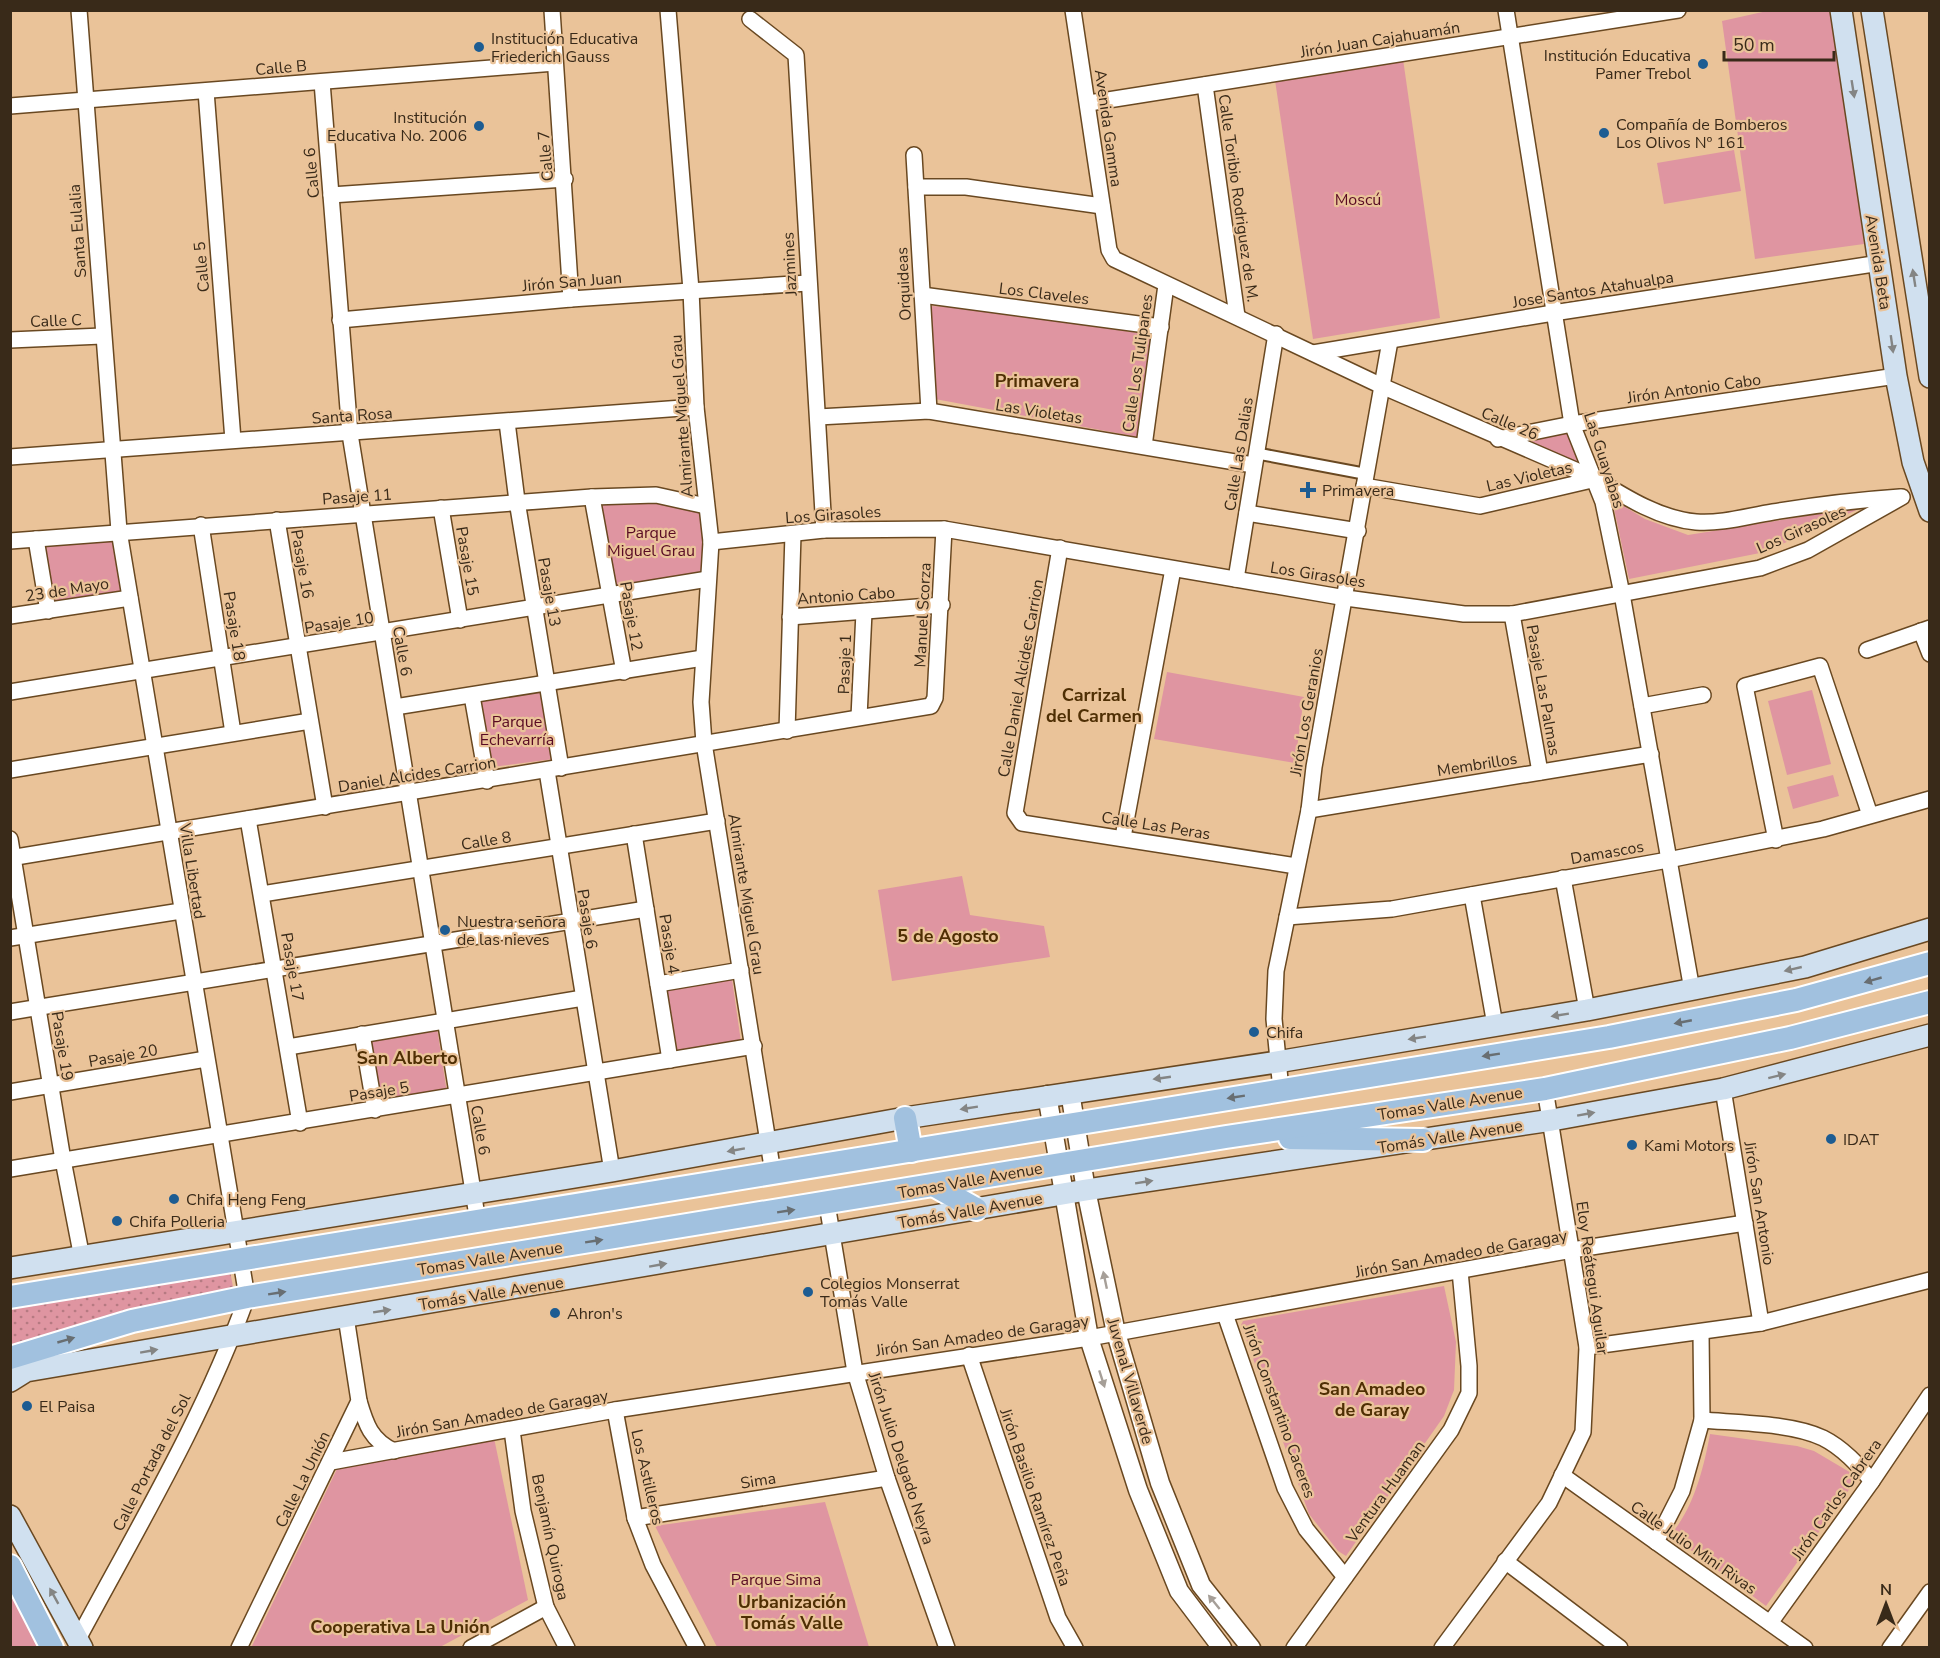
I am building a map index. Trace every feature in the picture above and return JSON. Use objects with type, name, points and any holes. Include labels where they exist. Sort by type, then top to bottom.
[{"type":"main road","name":"Avenida Beta","points":[[1841,10],[1908,444],[1911,492],[1929,511]]},
{"type":"main road","name":"Avenida Beta","points":[[1872,10],[1929,373]]},
{"type":"main road","points":[[1857,115],[1888,109]]},
{"type":"main road","points":[[10,1268],[236,1234],[612,1171],[905,1118],[1277,1062],[1587,1010],[1805,967],[1929,929]]},
{"type":"main road","points":[[10,1297],[1608,1037],[1764,1007],[1929,963]]},
{"type":"main road","name":"Tomas Valle Avenue","points":[[17,1366],[132,1321],[247,1297],[1226,1137],[1545,1089],[1790,1038],[1929,1002]]},
{"type":"main road","name":"Tomás Valle Avenue","points":[[17,1366],[233,1336],[1064,1194],[1552,1120],[1723,1089],[1872,1053],[1929,1035]]},
{"type":"main road","points":[[1872,1053],[1929,1050]]},
{"type":"main road","points":[[905,1118],[911,1150]]},
{"type":"main road","points":[[1226,1137],[1423,1140]]},
{"type":"main road","points":[[935,1186],[976,1209]]},
{"type":"main road","points":[[10,1516],[80,1643]]},
{"type":"main road","points":[[10,1566],[52,1647]]},
{"type":"street","name":"Santa Eulalia","points":[[79,10],[111,448]]},
{"type":"street","name":"Calle 7","points":[[552,10],[565,179],[571,299]]},
{"type":"street","name":"Almirante Miguel Grau","points":[[668,10],[692,290],[696,407],[711,542],[701,702],[704,743],[773,1173]]},
{"type":"street","name":"Avenida Gamma","points":[[1072,10],[1089,103],[1108,250]]},
{"type":"street","name":"Las Guayabas","points":[[1506,10],[1572,424],[1580,449],[1596,479],[1622,594],[1692,990]]},
{"type":"street","name":"Jirón Juan Cajahuamán","points":[[1089,103],[1678,10]]},
{"type":"street","name":"Jazmines","points":[[750,19],[796,56],[824,530]]},
{"type":"street","name":"Calle B","points":[[10,106],[555,63]]},
{"type":"street","name":"Calle 6","points":[[322,82],[350,434],[406,793],[478,1222]]},
{"type":"street","name":"Calle Toribio Rodriguez de M.","points":[[1205,85],[1237,316]]},
{"type":"street","name":"Calle 5","points":[[206,91],[233,440]]},
{"type":"street","name":"Orquideas","points":[[914,155],[929,411]]},
{"type":"street","points":[[332,195],[565,179]]},
{"type":"street","points":[[916,187],[966,187],[1102,206]]},
{"type":"street","name":"Calle 26","points":[[1108,250],[1114,259],[1166,285],[1276,334],[1498,439],[1596,479],[1652,509],[1676,518],[1697,522],[1911,492]]},
{"type":"street","name":"Jose Santos Atahualpa","points":[[1313,353],[1553,313],[1880,263]]},
{"type":"street","name":"Jirón San Juan","points":[[340,320],[571,299],[808,283]]},
{"type":"street","name":"Calle Los Tulipanes","points":[[1144,446],[1166,285]]},
{"type":"street","name":"Los Claveles","points":[[922,295],[1161,327]]},
{"type":"street","name":"Calle Las Dalias","points":[[1236,579],[1276,334]]},
{"type":"street","name":"Calle C","points":[[10,340],[102,336]]},
{"type":"street","name":"Jirón Los Geranios","points":[[1281,1090],[1277,1062],[1274,997],[1296,866],[1309,810],[1314,766],[1358,531],[1365,480],[1384,387],[1390,341]]},
{"type":"street","name":"Jirón Antonio Cabo","points":[[1498,439],[1572,424],[1896,376]]},
{"type":"street","name":"Santa Rosa","points":[[10,457],[696,407]]},
{"type":"street","name":"Las Violetas","points":[[818,417],[929,411],[1144,446],[1254,459],[1365,480],[1480,506],[1596,479]]},
{"type":"street","name":"Pasaje 13","points":[[507,422],[517,501],[548,682],[554,770]]},
{"type":"street","name":"Villa Libertad","points":[[111,448],[119,531],[193,985],[247,1297]]},
{"type":"street","name":"Los Girasoles","points":[[711,542],[824,530],[944,529],[1346,598],[1464,614],[1512,614],[1729,574],[1783,560],[1864,521],[1911,492]]},
{"type":"street","name":"Pasaje 11","points":[[10,541],[592,497],[656,495],[706,506]]},
{"type":"street","name":"Pasaje 12","points":[[592,497],[624,672]]},
{"type":"street","name":"Pasaje 15","points":[[441,508],[460,620]]},
{"type":"street","points":[[1247,513],[1358,531]]},
{"type":"street","name":"Pasaje 16","points":[[277,520],[325,807]]},
{"type":"street","name":"Pasaje 18","points":[[201,525],[233,733]]},
{"type":"street","name":"Manuel Scorza","points":[[934,702],[942,605],[944,529]]},
{"type":"street","points":[[787,731],[793,534]]},
{"type":"street","points":[[36,539],[48,611]]},
{"type":"street","name":"Calle Daniel Alcides Carrion","points":[[1015,813],[1060,548]]},
{"type":"street","points":[[1123,837],[1173,569]]},
{"type":"street","name":"Pasaje 10","points":[[10,692],[708,579]]},
{"type":"street","name":"23 de Mayo","points":[[10,616],[130,598]]},
{"type":"street","name":"Antonio Cabo","points":[[790,617],[942,605]]},
{"type":"street","name":"Pasaje 1","points":[[859,717],[864,612]]},
{"type":"street","name":"Pasaje Las Palmas","points":[[1512,614],[1540,772]]},
{"type":"street","points":[[1867,650],[1925,629],[1929,654]]},
{"type":"street","points":[[394,707],[703,658]]},
{"type":"street","points":[[1776,840],[1745,686],[1820,666],[1870,815]]},
{"type":"street","points":[[1642,706],[1703,695]]},
{"type":"street","points":[[472,696],[487,781]]},
{"type":"street","name":"Daniel Alcides Carrion","points":[[12,858],[787,731],[931,706],[934,702]]},
{"type":"street","points":[[10,770],[310,721]]},
{"type":"street","name":"Membrillos","points":[[1309,810],[1651,754]]},
{"type":"street","name":"Pasaje 6","points":[[554,770],[558,846],[612,1171]]},
{"type":"street","name":"Damascos","points":[[1287,917],[1349,914],[1668,860],[1776,840],[1929,799]]},
{"type":"street","name":"Calle Las Peras","points":[[1015,813],[1022,823],[1123,837],[1296,866]]},
{"type":"street","name":"Pasaje 17","points":[[248,819],[300,1122]]},
{"type":"street","name":"Calle 8","points":[[262,894],[717,821]]},
{"type":"street","name":"Pasaje 4","points":[[634,834],[670,1060]]},
{"type":"street","name":"Pasaje 19","points":[[10,839],[18,937],[39,1008],[63,1160],[82,1258]]},
{"type":"street","points":[[1563,879],[1587,1010]]},
{"type":"street","points":[[1472,895],[1495,1025]]},
{"type":"street","points":[[10,1012],[193,985],[646,909]]},
{"type":"street","points":[[18,937],[181,911]]},
{"type":"street","points":[[658,984],[741,970]]},
{"type":"street","points":[[288,1047],[583,998]]},
{"type":"street","points":[[362,1035],[375,1110]]},
{"type":"street","name":"Pasaje 5","points":[[10,1168],[457,1097],[754,1046]]},
{"type":"street","name":"Pasaje 20","points":[[10,1092],[207,1059]]},
{"type":"street","name":"Eloy Reátegui Aguilar","points":[[1446,1646],[1505,1561],[1549,1503],[1583,1432],[1587,1347],[1552,1120],[1545,1089]]},
{"type":"street","name":"Jirón San Antonio","points":[[1723,1089],[1761,1323]]},
{"type":"street","name":"Juvenal Villaverde","points":[[1070,1092],[1086,1191],[1116,1333],[1160,1483],[1201,1585],[1251,1647]]},
{"type":"street","name":"Juvenal Villaverde","points":[[1047,1095],[1089,1338],[1138,1490],[1179,1592],[1222,1647]]},
{"type":"street","name":"Jirón Julio Delgado Neyra","points":[[827,1204],[855,1372],[887,1478],[947,1647]]},
{"type":"street","name":"Jirón San Amadeo de Garagay","points":[[331,1462],[615,1410],[1089,1338],[1572,1250],[1745,1223]]},
{"type":"street","name":"Ventura Huaman","points":[[1294,1647],[1451,1430],[1469,1393],[1469,1359],[1460,1271]]},
{"type":"street","points":[[1587,1347],[1761,1323],[1929,1280]]},
{"type":"street","name":"Calle Portada del Sol","points":[[80,1643],[188,1434],[233,1336],[247,1297]]},
{"type":"street","name":"Jirón Constantino Caceres","points":[[1226,1314],[1285,1488],[1306,1529],[1345,1577]]},
{"type":"street","points":[[346,1317],[359,1401],[368,1429],[379,1443],[394,1451]]},
{"type":"street","points":[[1656,1542],[1682,1491],[1702,1419],[1701,1333]]},
{"type":"street","name":"Jirón Basilio Ramírez Peña","points":[[969,1355],[1058,1618],[1075,1647]]},
{"type":"street","name":"Jirón Carlos Cabrera","points":[[1770,1623],[1872,1481],[1929,1395]]},
{"type":"street","name":"Calle La Unión","points":[[238,1647],[359,1401]]},
{"type":"street","name":"Los Astilleros","points":[[615,1410],[636,1518],[653,1565],[697,1647]]},
{"type":"street","points":[[1702,1419],[1786,1429],[1822,1438],[1852,1459],[1872,1481]]},
{"type":"street","name":"Benjamín Quiroga","points":[[512,1430],[523,1511],[546,1607],[567,1647]]},
{"type":"street","name":"Calle Julio Mini Rivas","points":[[1562,1475],[1805,1647]]},
{"type":"street","name":"Sima","points":[[636,1518],[887,1478]]},
{"type":"street","points":[[1505,1561],[1620,1647]]},
{"type":"street","points":[[1890,1647],[1929,1592]]},
{"type":"street","points":[[471,1647],[546,1607]]},
{"type":"green space","points":[[1767,11],[1831,11],[1864,244],[1755,259],[1722,21]]},
{"type":"green space","name":"Moscú","points":[[1403,59],[1440,318],[1313,339],[1275,80]]},
{"type":"green space","points":[[1734,150],[1741,191],[1664,204],[1657,163]]},
{"type":"green space","points":[[930,306],[976,308],[1151,335],[1138,437],[935,399]]},
{"type":"green space","points":[[1570,432],[1583,471],[1521,440]]},
{"type":"green space","name":"Parque Miguel Grau","points":[[642,497],[701,510],[704,576],[613,589],[601,500]]},
{"type":"green space","points":[[1612,499],[1645,519],[1688,535],[1863,507],[1765,552],[1629,579]]},
{"type":"green space","points":[[114,536],[123,594],[52,605],[41,542]]},
{"type":"green space","points":[[1167,672],[1304,697],[1295,763],[1154,739]]},
{"type":"green space","name":"Parque Echevarría","points":[[542,690],[554,759],[492,767],[481,701]]},
{"type":"green space","points":[[1812,690],[1831,764],[1787,775],[1768,701]]},
{"type":"green space","points":[[1833,775],[1839,796],[1793,809],[1787,787]]},
{"type":"green space","points":[[962,876],[970,915],[1044,926],[1050,957],[892,981],[878,890]]},
{"type":"green space","points":[[732,979],[741,1042],[678,1054],[667,990]]},
{"type":"green space","points":[[437,1028],[447,1093],[381,1103],[370,1038]]},
{"type":"green space","points":[[230,1271],[234,1292],[81,1323],[11,1347],[10,1305]]},
{"type":"green space","points":[[1444,1286],[1456,1342],[1454,1390],[1444,1416],[1346,1556],[1338,1551],[1309,1514],[1241,1325],[1243,1321]]},
{"type":"green space","points":[[1710,1434],[1797,1446],[1814,1451],[1858,1477],[1766,1606],[1673,1537],[1672,1533],[1680,1523],[1697,1486]]},
{"type":"green space","points":[[494,1438],[528,1600],[440,1647],[251,1648],[337,1469]]},
{"type":"green space","name":"Parque Sima","points":[[825,1502],[869,1647],[717,1647],[655,1526]]},
{"type":"green space","points":[[11,1592],[39,1647],[11,1647]]},
{"type":"place","name":"Institución Educativa Friederich Gauss","points":[[479,47]]},
{"type":"place","name":"Institución Educativa Pamer Trebol","points":[[1703,64]]},
{"type":"place","name":"Institución Educativa No. 2006","points":[[479,126]]},
{"type":"place","name":"Compañía de Bomberos Los Olivos Nº 161","points":[[1604,133]]},
{"type":"place","name":"Primavera","points":[[1308,490]]},
{"type":"place","name":"Nuestra señora de las nieves","points":[[445,930]]},
{"type":"place","name":"Chifa","points":[[1254,1032]]},
{"type":"place","name":"IDAT","points":[[1831,1139]]},
{"type":"place","name":"Kami Motors","points":[[1632,1145]]},
{"type":"place","name":"Chifa Heng Feng","points":[[174,1199]]},
{"type":"place","name":"Chifa Polleria","points":[[117,1221]]},
{"type":"place","name":"Colegios Monserrat Tomás Valle","points":[[808,1292]]},
{"type":"place","name":"Ahron's","points":[[555,1313]]},
{"type":"place","name":"El Paisa","points":[[27,1406]]},
{"type":"district","name":"Primavera","points":[[1037,381]]},
{"type":"district","name":"Carrizal del Carmen","points":[[1094,705]]},
{"type":"district","name":"5 de Agosto","points":[[948,936]]},
{"type":"district","name":"San Alberto","points":[[407,1058]]},
{"type":"district","name":"San Amadeo de Garay","points":[[1372,1399]]},
{"type":"district","name":"Urbanización Tomás Valle","points":[[792,1612]]},
{"type":"district","name":"Cooperativa La Unión","points":[[400,1627]]}]
